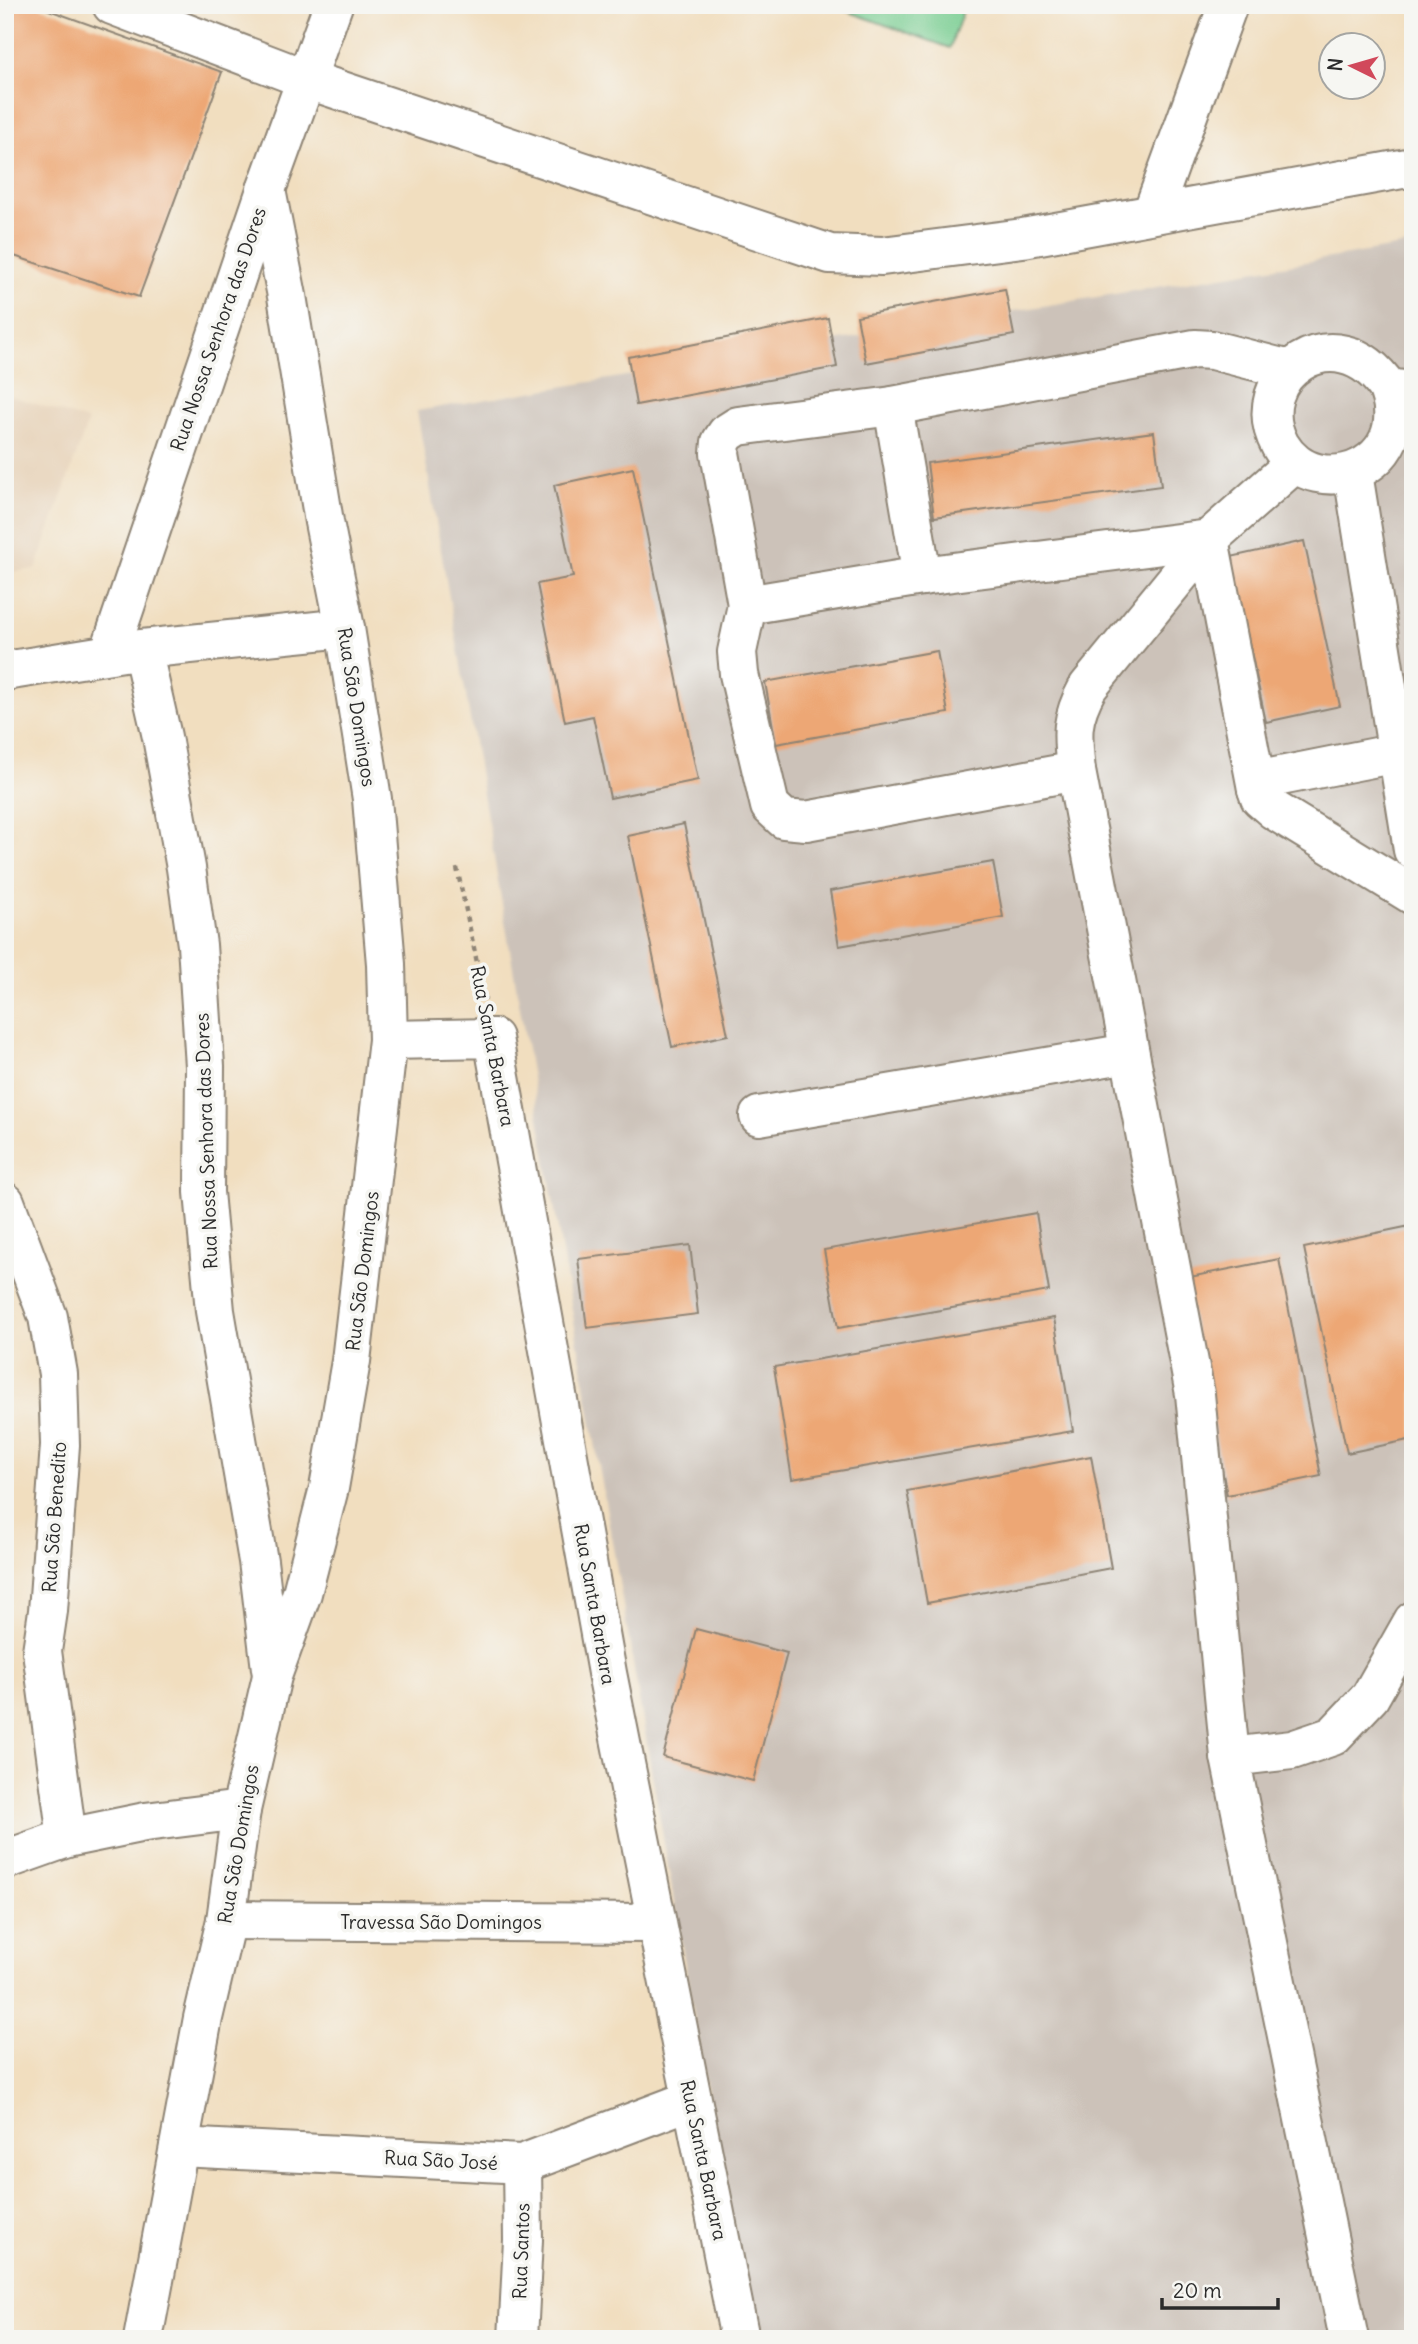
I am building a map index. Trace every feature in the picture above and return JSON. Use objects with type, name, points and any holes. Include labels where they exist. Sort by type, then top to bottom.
[{"type":"street","points":[[112,5],[306,79],[830,254],[882,256],[1023,238],[1413,167]]},
{"type":"street","name":"Rua Nossa Senhora das Dores","points":[[272,1676],[256,1548],[215,1311],[204,1192],[205,1066],[197,945],[162,737],[126,652],[266,190],[333,5]]},
{"type":"street","points":[[1152,215],[1228,5]]},
{"type":"street","name":"Rua São Domingos","points":[[143,2339],[203,2018],[226,1920],[241,1810],[272,1676],[302,1593],[329,1488],[351,1361],[388,1040],[387,964],[372,799],[345,628],[266,190]]},
{"type":"street","points":[[1076,771],[806,821],[784,819],[770,806],[739,674],[737,652],[747,605],[720,453],[721,442],[727,433],[738,426],[893,406],[1195,349],[1212,350],[1290,370]]},
{"type":"street","points":[[1324,353],[1343,354],[1362,360],[1400,389],[1394,408],[1403,428],[1371,463],[1353,473],[1333,476],[1313,472],[1295,463],[1276,437],[1272,421],[1275,395],[1290,370],[1305,359],[1324,353]]},
{"type":"street","points":[[893,406],[922,576]]},
{"type":"street","points":[[1295,463],[1209,539],[1087,687],[1076,709],[1073,725],[1076,771],[1198,1413],[1230,1757],[1349,2339]]},
{"type":"street","points":[[1353,473],[1413,850]]},
{"type":"street","points":[[747,605],[922,576],[1209,539]]},
{"type":"street","points":[[1209,539],[1260,799],[1413,895]]},
{"type":"street","points":[[5,671],[126,652],[345,628]]},
{"type":"street","points":[[1257,789],[1265,779],[1398,753]]},
{"type":"street","points":[[388,1040],[493,1038]]},
{"type":"street","name":"Rua Santa Barbara","points":[[493,1038],[607,1673],[740,2339]]},
{"type":"street","points":[[759,1116],[1129,1053]]},
{"type":"street","name":"Rua São Benedito","points":[[5,1202],[48,1317],[58,1374],[60,1445],[48,1611],[42,1651],[67,1838]]},
{"type":"street","points":[[1230,1757],[1292,1750],[1333,1736],[1370,1697],[1413,1621]]},
{"type":"street","points":[[7,1854],[145,1822],[241,1810]]},
{"type":"street","name":"Travessa São Domingos","points":[[226,1920],[656,1923]]},
{"type":"street","name":"Rua São José","points":[[179,2147],[522,2164],[691,2100]]},
{"type":"street","name":"Rua Santos","points":[[518,2339],[523,2240],[522,2164]]},
{"type":"path","name":"Rua Santa Barbara","points":[[457,867],[493,1038]]},
{"type":"shaded area","points":[[1413,244],[1413,2339],[756,2339],[725,2196],[417,411]]},
{"type":"shaded area","points":[[5,394],[88,421],[36,569],[5,573]]},
{"type":"green space","points":[[830,5],[965,5],[950,48]]},
{"type":"building","points":[[5,5],[35,5],[222,72],[139,297],[5,253]]},
{"type":"building","points":[[1005,289],[1014,335],[866,363],[857,316]]},
{"type":"building","points":[[828,318],[837,367],[636,405],[628,357]]},
{"type":"building","points":[[1154,432],[1161,486],[934,517],[927,463]]},
{"type":"building","points":[[633,468],[698,780],[610,798],[593,716],[565,722],[537,584],[573,577],[554,485]]},
{"type":"building","points":[[1304,541],[1340,706],[1266,722],[1231,557]]},
{"type":"building","points":[[937,651],[948,713],[776,744],[765,682]]},
{"type":"building","points":[[684,824],[728,1035],[672,1047],[628,836]]},
{"type":"building","points":[[993,862],[1003,917],[839,946],[830,891]]},
{"type":"building","points":[[1036,1213],[1049,1291],[838,1328],[824,1250]]},
{"type":"building","points":[[1410,1226],[1413,1240],[1413,1439],[1347,1453],[1304,1248]]},
{"type":"building","points":[[690,1245],[698,1314],[587,1328],[578,1259]]},
{"type":"building","points":[[1279,1259],[1321,1476],[1227,1495],[1185,1278]]},
{"type":"building","points":[[1054,1318],[1073,1431],[792,1479],[774,1367]]},
{"type":"building","points":[[1091,1456],[1111,1568],[927,1603],[907,1491]]},
{"type":"building","points":[[696,1629],[787,1653],[753,1781],[663,1757]]}]
